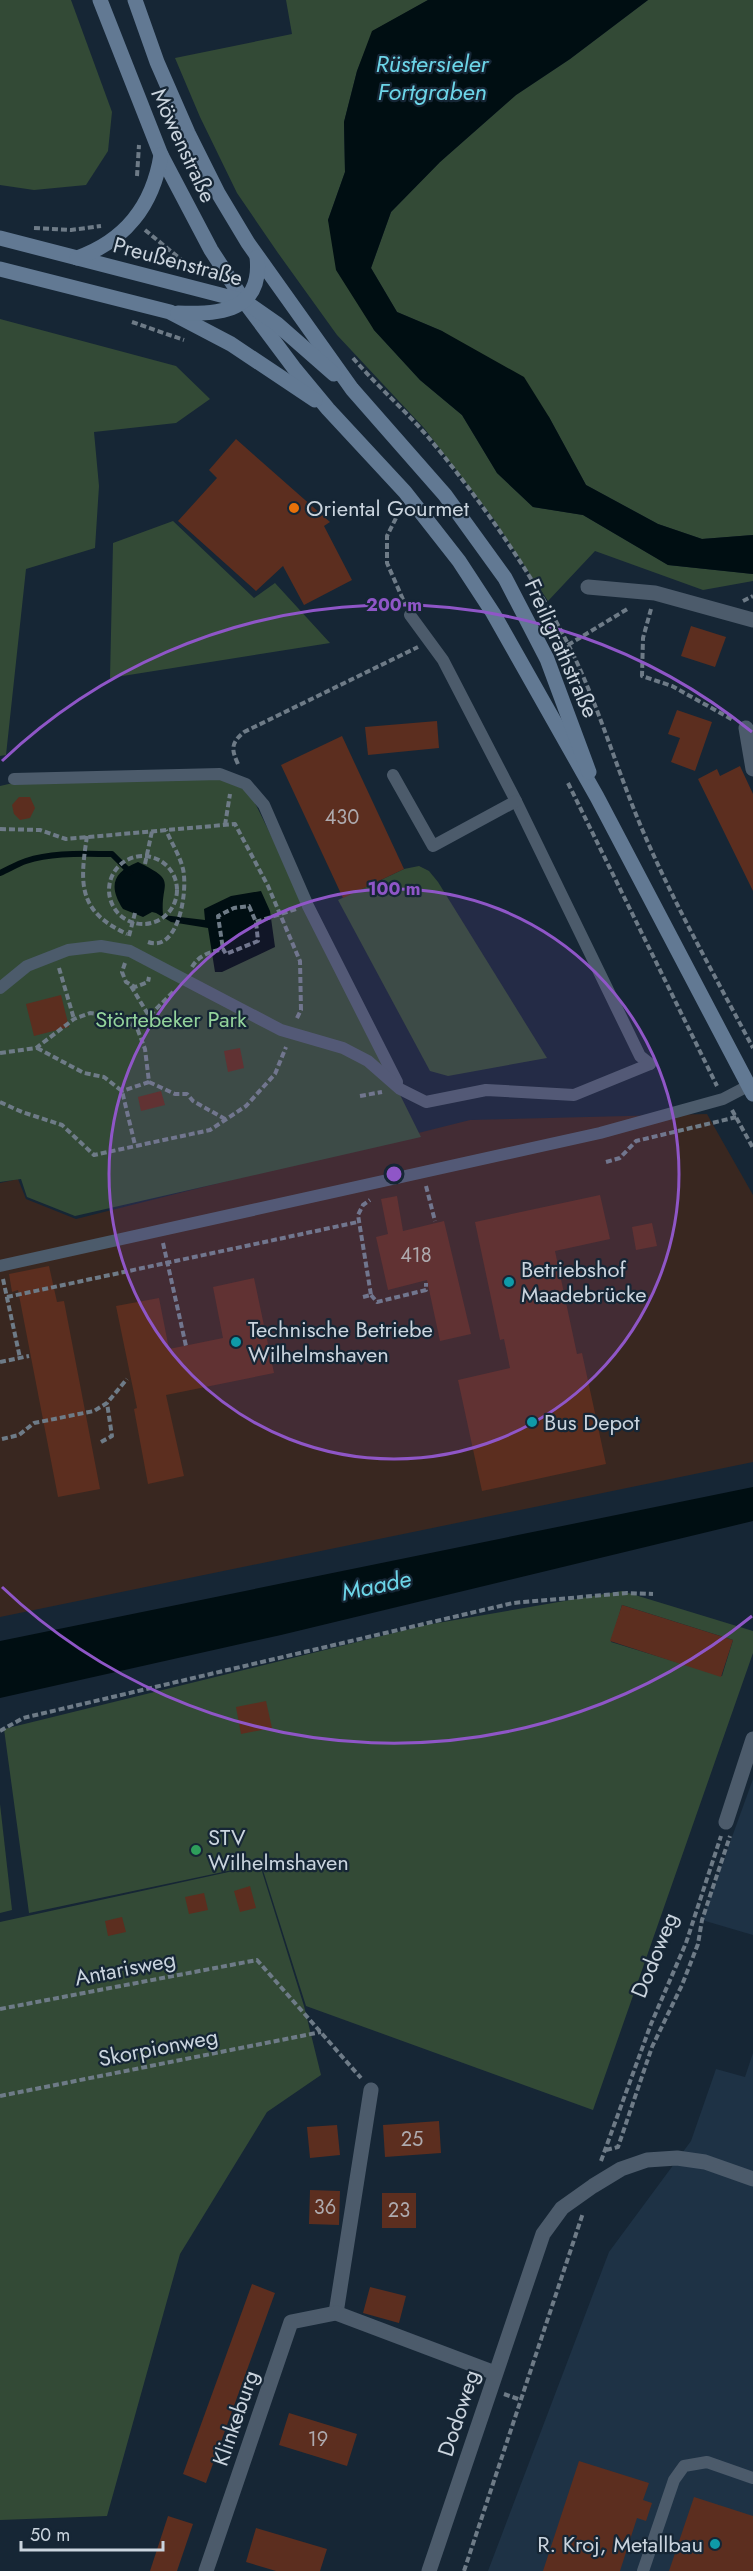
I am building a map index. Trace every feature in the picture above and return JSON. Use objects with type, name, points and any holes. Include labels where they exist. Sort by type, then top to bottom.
[{"type":"main road","name":"Möwenstraße","points":[[100,0],[161,155],[193,219],[244,301],[328,409]]},
{"type":"main road","name":"Möwenstraße","points":[[135,0],[157,62],[188,133],[218,193],[257,257],[352,389]]},
{"type":"main road","points":[[77,258],[104,246],[134,221],[153,190],[161,155]]},
{"type":"main road","name":"Preußenstraße","points":[[0,238],[244,301],[277,324],[352,389]]},
{"type":"main road","points":[[0,269],[171,312],[217,313],[244,301],[257,277],[257,257]]},
{"type":"main road","points":[[171,312],[231,344],[328,409]]},
{"type":"main road","name":"Freiligrathstraße","points":[[352,389],[445,495],[505,578],[547,659],[579,740],[597,797]]},
{"type":"main road","name":"Freiligrathstraße","points":[[328,409],[405,492],[459,561],[493,613],[597,797],[751,1090]]},
{"type":"street","points":[[588,586],[655,593],[753,620]]},
{"type":"street","points":[[746,728],[753,769]]},
{"type":"street","points":[[728,1827],[753,1739]]},
{"type":"street","points":[[371,2090],[336,2313],[495,2373]]},
{"type":"street","name":"Dodoweg","points":[[429,2571],[543,2234],[561,2208],[621,2169],[647,2160],[677,2158],[705,2162],[753,2179]]},
{"type":"street","name":"Klinkeburg","points":[[206,2571],[291,2322],[336,2313]]},
{"type":"lane","points":[[0,988],[27,966],[68,950],[101,946],[130,951],[290,1034],[306,1036],[343,1048],[368,1061],[400,1089],[426,1102],[486,1089],[574,1095],[650,1064],[640,1056],[516,801],[443,660],[410,615]]},
{"type":"lane","points":[[14,779],[220,774],[246,784],[264,805],[308,906],[400,1089]]},
{"type":"lane","points":[[393,775],[433,846],[516,801]]},
{"type":"lane","points":[[1,1271],[160,1231],[600,1133],[751,1090]]},
{"type":"lane","points":[[643,2571],[674,2480],[684,2466],[707,2463],[753,2478]]},
{"type":"path","points":[[136,185],[139,155],[137,136]]},
{"type":"path","points":[[26,226],[78,230],[106,223]]},
{"type":"path","points":[[123,320],[188,341]]},
{"type":"path","points":[[392,502],[406,519]]},
{"type":"path","points":[[400,510],[387,536],[387,562],[410,615]]},
{"type":"path","points":[[568,645],[655,593]]},
{"type":"path","points":[[655,593],[643,638],[642,675],[672,686],[746,728]]},
{"type":"path","points":[[246,784],[232,750],[234,741],[243,732],[429,642]]},
{"type":"path","points":[[225,825],[232,779]]},
{"type":"path","points":[[567,782],[723,1099],[737,1117],[753,1148]]},
{"type":"path","points":[[0,829],[40,830],[66,839],[235,824],[268,886],[300,962],[301,1010],[275,1074],[246,1106],[210,1130],[94,1155],[62,1125],[0,1102]]},
{"type":"path","points":[[146,941],[154,944],[167,940],[175,930],[183,898],[183,870],[166,830]]},
{"type":"path","points":[[145,864],[152,831]]},
{"type":"path","points":[[87,836],[81,874],[84,893],[96,912],[116,929],[138,938]]},
{"type":"path","points":[[147,855],[162,860],[171,871],[176,885],[175,899],[171,912],[162,919],[133,924],[119,915],[111,897],[110,880],[121,862],[136,856],[147,855]]},
{"type":"path","points":[[249,906],[256,922],[258,940],[226,954],[223,949],[218,916],[234,908],[249,906]]},
{"type":"path","points":[[129,935],[135,913]]},
{"type":"path","points":[[256,922],[279,914]]},
{"type":"path","points":[[137,1028],[185,980],[195,961],[207,953],[223,949]]},
{"type":"path","points":[[130,951],[122,972],[149,1016]]},
{"type":"path","points":[[55,955],[74,1019]]},
{"type":"path","points":[[129,984],[135,987],[147,982],[153,963]]},
{"type":"path","points":[[0,1053],[36,1048],[74,1019],[90,1013],[123,1019],[137,1028],[145,1049],[149,1083]]},
{"type":"path","points":[[36,1048],[84,1073],[104,1077],[122,1091],[135,1145]]},
{"type":"path","points":[[122,1091],[149,1083],[175,1094],[187,1094],[193,1101],[225,1119]]},
{"type":"path","points":[[606,1162],[620,1158],[636,1141],[737,1117]]},
{"type":"path","points":[[420,1186],[427,1186],[435,1221]]},
{"type":"path","points":[[377,1196],[363,1205],[358,1215],[371,1295],[376,1302],[426,1290],[426,1283]]},
{"type":"path","points":[[7,1297],[358,1222]]},
{"type":"path","points":[[160,1231],[186,1346]]},
{"type":"path","points":[[1,1271],[20,1358]]},
{"type":"path","points":[[363,1297],[371,1295]]},
{"type":"path","points":[[0,1362],[29,1356]]},
{"type":"path","points":[[2,1439],[19,1435],[34,1423],[94,1411],[107,1403],[127,1379]]},
{"type":"path","points":[[101,1442],[112,1436],[107,1403]]},
{"type":"path","points":[[0,1731],[22,1718],[513,1603],[627,1593],[653,1594]]},
{"type":"path","points":[[605,2150],[618,2147],[652,2047],[698,1944],[702,1920],[728,1827]]},
{"type":"path","name":"Dodoweg","points":[[592,2186],[651,2024],[686,1943],[728,1827]]},
{"type":"path","name":"Antarisweg","points":[[0,2009],[257,1960],[322,2031]]},
{"type":"path","points":[[322,2031],[371,2090]]},
{"type":"path","name":"Skorpionweg","points":[[0,2096],[322,2031]]},
{"type":"path","points":[[464,2571],[592,2186]]},
{"type":"shaded area","points":[[707,1114],[753,1195],[753,1462],[0,1617],[0,1183],[18,1179],[26,1199],[76,1219],[470,1120]]},
{"type":"shaded area","points":[[753,1779],[753,1935],[702,1920]]},
{"type":"shaded area","points":[[753,2053],[753,2571],[488,2571],[609,2252],[691,2141],[716,2069],[745,2077]]},
{"type":"green space","points":[[0,0],[71,0],[112,112],[108,151],[86,185],[34,190],[0,185]]},
{"type":"green space","points":[[286,0],[428,0],[373,31],[357,71],[344,122],[345,172],[328,220],[374,330],[420,380],[462,415],[497,473],[533,507],[583,515],[668,565],[753,574],[753,581],[703,590],[595,551],[548,601],[493,518],[424,428],[337,335],[278,253],[237,193],[200,117],[175,58],[292,34]]},
{"type":"green space","points":[[648,0],[753,0],[753,535],[702,539],[658,524],[586,485],[549,417],[442,331],[397,312],[371,268],[391,212],[440,162],[516,95],[570,59]]},
{"type":"green space","points":[[0,319],[176,366],[210,399],[176,423],[94,432],[99,486],[95,548],[26,569],[6,755],[0,756]]},
{"type":"green space","points":[[173,521],[254,598],[275,583],[330,643],[110,678],[113,543]]},
{"type":"green space","name":"Störtebeker Park","points":[[218,778],[243,788],[254,801],[421,1137],[75,1216],[27,1197],[21,1179],[0,1182],[0,786],[13,783]]},
{"type":"green space","points":[[419,866],[429,871],[438,882],[547,1058],[448,1076],[430,1071],[338,900],[404,869]]},
{"type":"green space","points":[[622,1591],[753,1631],[753,1653],[593,2110],[306,2006],[261,1864],[29,1913],[4,1729],[426,1625]],"holes":[[[622,1605],[733,1640],[722,1676],[611,1642]]]},
{"type":"green space","points":[[0,1804],[12,1910],[0,1913]]},
{"type":"green space","points":[[260,1865],[304,2006],[321,2075],[267,2112],[180,2254],[107,2516],[0,2520],[0,1922]]},
{"type":"water","name":"Rüstersieler Fortgraben","points":[[428,0],[648,0],[570,59],[516,95],[440,162],[391,212],[371,268],[397,312],[442,331],[524,377],[586,485],[658,524],[702,539],[753,535],[753,574],[668,565],[583,515],[533,507],[497,473],[462,415],[420,380],[374,330],[336,270],[328,220],[345,172],[344,122],[357,71],[372,31]]},
{"type":"water","points":[[138,862],[159,874],[165,883],[163,915],[205,920],[204,909],[231,896],[261,891],[270,911],[275,947],[222,972],[215,972],[208,928],[171,922],[152,912],[143,917],[123,909],[116,893],[116,881],[123,870]]},
{"type":"water","name":"Maade","points":[[753,1487],[753,1521],[281,1635],[0,1698],[0,1641]]},
{"type":"building","points":[[236,439],[330,522],[324,526],[352,580],[304,605],[283,566],[256,591],[178,521],[217,478],[209,470]]},
{"type":"building","points":[[691,626],[726,637],[715,667],[681,656]]},
{"type":"building","points":[[677,710],[712,722],[695,771],[671,762],[680,738],[668,734]]},
{"type":"building","points":[[437,721],[439,748],[368,755],[365,727]]},
{"type":"building","points":[[342,736],[404,869],[343,898],[281,765]]},
{"type":"building","points":[[740,766],[753,794],[753,891],[698,779],[717,769],[720,776]]},
{"type":"building","points":[[19,797],[30,797],[35,808],[30,818],[20,820],[14,814],[12,805]]},
{"type":"building","points":[[61,995],[69,1027],[34,1036],[26,1004]]},
{"type":"building","points":[[240,1048],[244,1068],[228,1072],[224,1051]]},
{"type":"building","points":[[161,1091],[165,1105],[141,1111],[138,1097]]},
{"type":"building","points":[[600,1195],[610,1239],[555,1251],[577,1354],[582,1353],[606,1464],[482,1491],[458,1380],[510,1368],[504,1339],[500,1340],[475,1222]]},
{"type":"building","points":[[397,1196],[403,1231],[444,1221],[471,1334],[440,1341],[427,1280],[388,1290],[376,1237],[388,1234],[381,1199]]},
{"type":"building","points":[[652,1223],[657,1246],[636,1250],[632,1227]]},
{"type":"building","points":[[49,1266],[57,1302],[64,1301],[100,1489],[58,1497],[18,1290],[12,1292],[9,1274]]},
{"type":"building","name":"Technische Betriebe Wilhelmshaven","points":[[254,1278],[274,1373],[166,1395],[184,1476],[148,1484],[134,1409],[137,1408],[116,1306],[159,1298],[169,1349],[223,1338],[213,1287]]},
{"type":"building","points":[[622,1605],[733,1640],[721,1677],[610,1641]]},
{"type":"building","points":[[266,1701],[272,1728],[241,1734],[236,1707]]},
{"type":"building","points":[[250,1886],[256,1908],[240,1912],[234,1891]]},
{"type":"building","points":[[204,1893],[208,1910],[189,1914],[185,1897]]},
{"type":"building","points":[[122,1917],[126,1932],[108,1936],[105,1921]]},
{"type":"building","points":[[439,2121],[441,2153],[385,2157],[383,2125]]},
{"type":"building","points":[[337,2125],[340,2155],[310,2158],[307,2127]]},
{"type":"building","points":[[310,2190],[340,2191],[339,2225],[309,2224]]},
{"type":"building","points":[[382,2193],[416,2193],[416,2228],[382,2228]]},
{"type":"building","points":[[252,2284],[275,2293],[206,2483],[183,2474]]},
{"type":"building","points":[[370,2287],[406,2296],[399,2323],[363,2313]]},
{"type":"building","points":[[289,2413],[357,2434],[347,2466],[279,2445]]},
{"type":"building","points":[[579,2461],[649,2483],[643,2500],[652,2503],[646,2521],[637,2518],[620,2571],[543,2571]]},
{"type":"building","name":"R. Kroj, Metallbau","points":[[694,2497],[753,2516],[753,2571],[669,2571]]},
{"type":"building","points":[[168,2516],[193,2524],[177,2571],[150,2571]]},
{"type":"building","points":[[256,2528],[327,2549],[320,2571],[276,2571],[246,2562]]},
{"type":"waterway","points":[[0,873],[36,858],[80,854],[112,854],[130,872]]},
{"type":"place","name":"Oriental Gourmet","points":[[294,508]]},
{"type":"place","name":"Betriebshof Maadebrücke","points":[[509,1282]]},
{"type":"place","name":"Technische Betriebe Wilhelmshaven","points":[[236,1342]]},
{"type":"place","name":"Bus Depot","points":[[532,1422]]},
{"type":"place","name":"STV Wilhelmshaven","points":[[196,1850]]},
{"type":"place","name":"R. Kroj, Metallbau","points":[[715,2544]]}]
